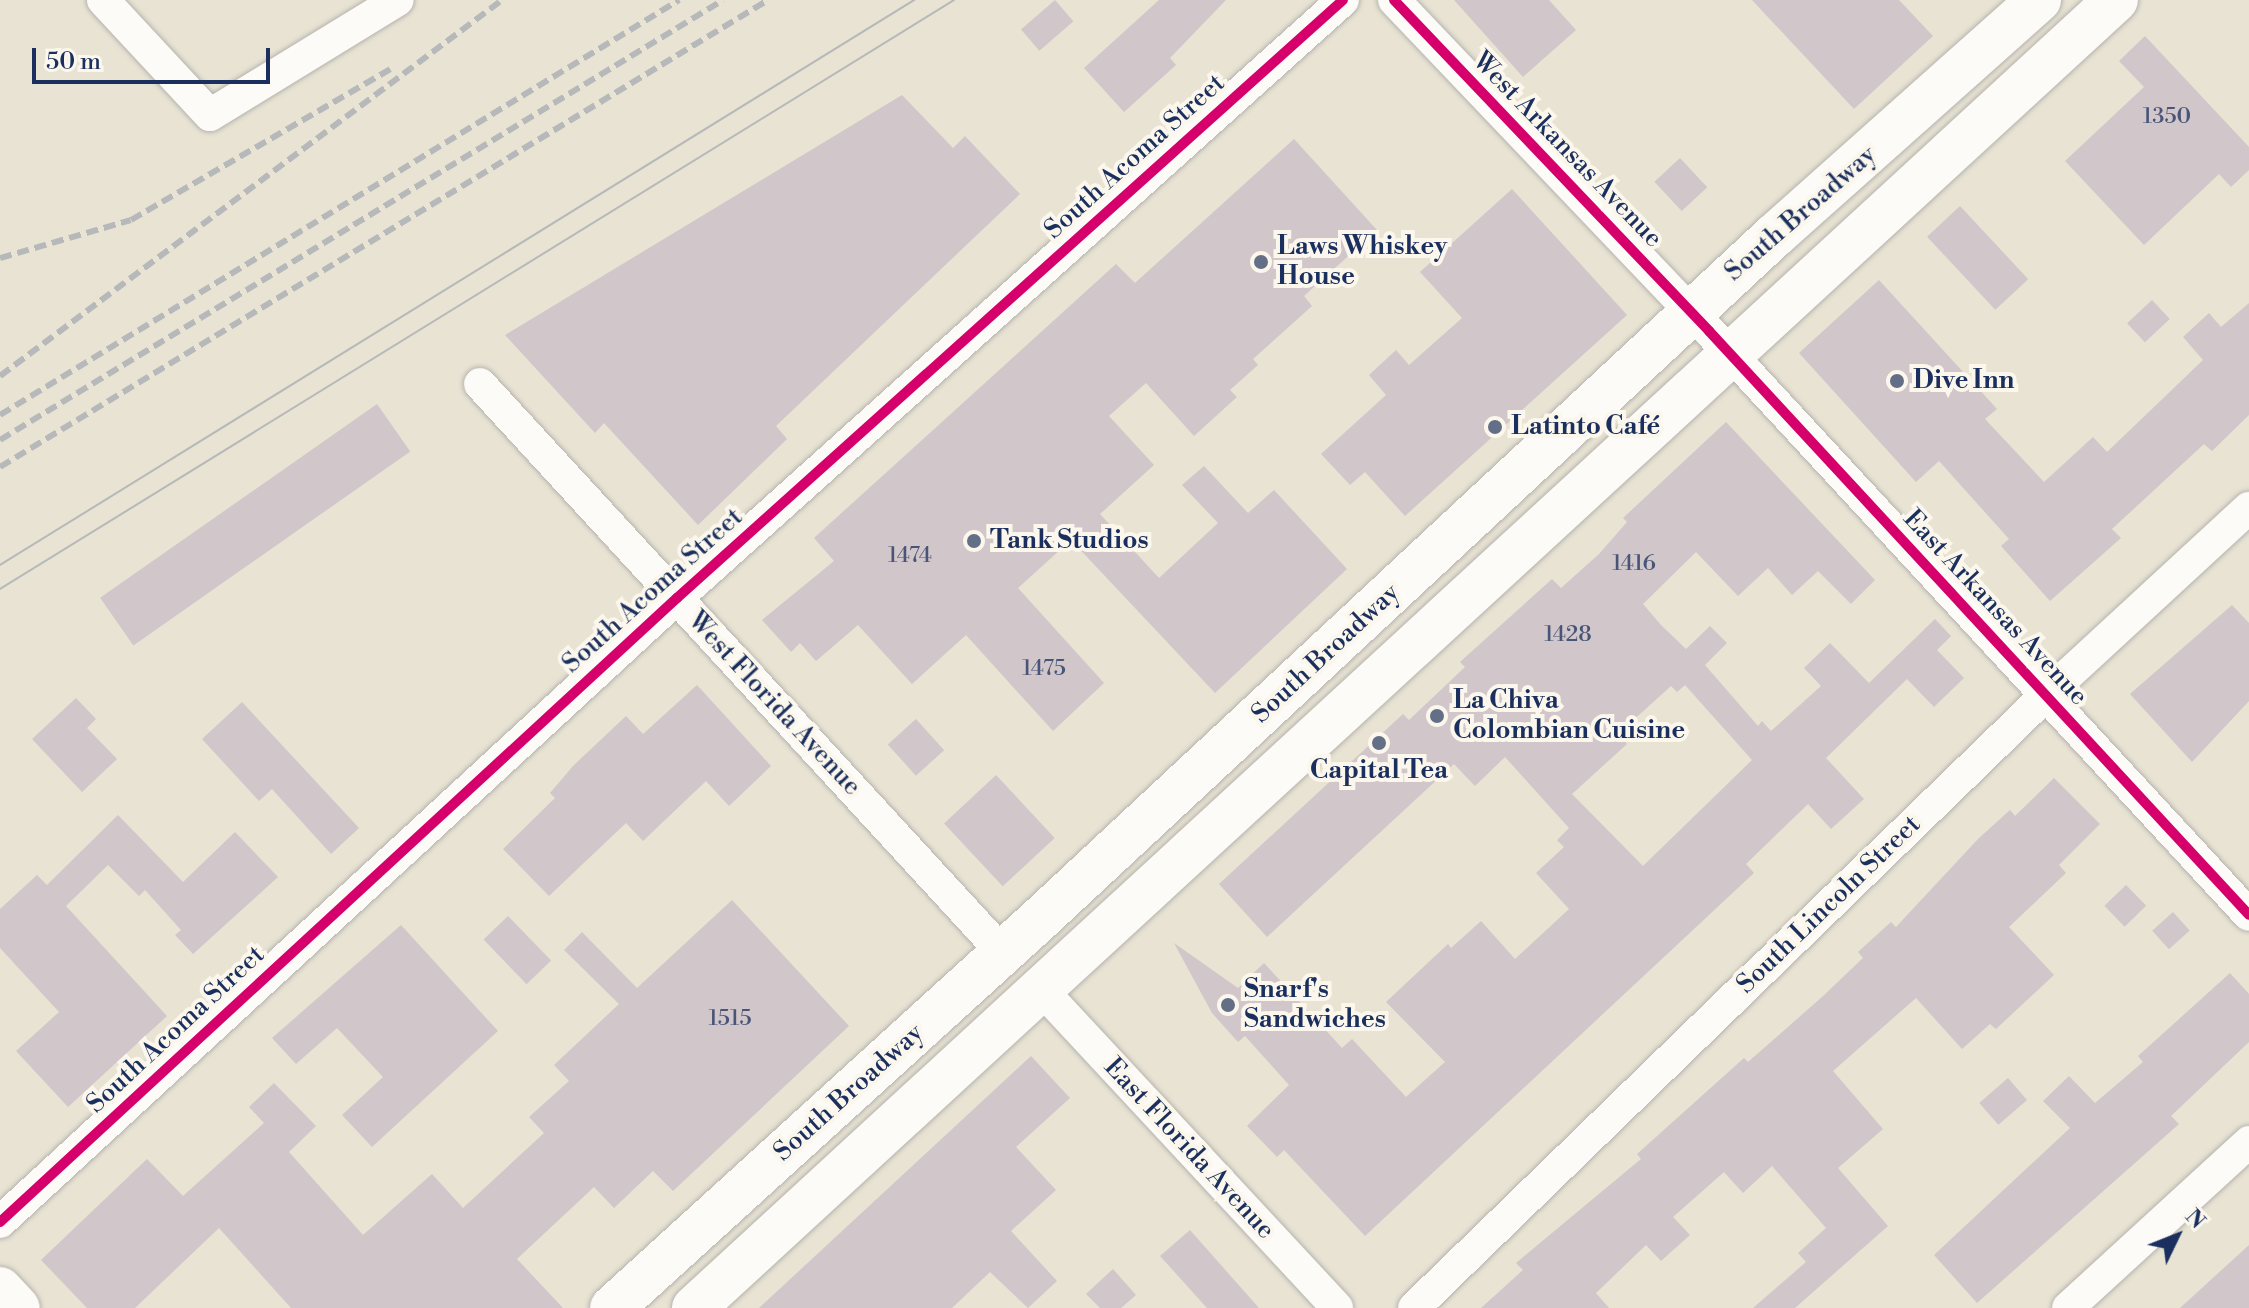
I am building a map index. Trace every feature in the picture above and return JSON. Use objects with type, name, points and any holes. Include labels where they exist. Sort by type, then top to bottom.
[{"type":"main road","name":"South Broadway","points":[[694,1308],[1041,989],[1709,332],[2039,0]]},
{"type":"main road","name":"South Broadway","points":[[612,1308],[1003,953],[1709,332],[2116,0]]},
{"type":"main road","points":[[0,1289],[18,1308]]},
{"type":"street","points":[[103,0],[210,115],[398,0]]},
{"type":"street","name":"South Acoma Street","points":[[0,1222],[677,598],[1343,0]]},
{"type":"street","name":"West Arkansas Avenue","points":[[1394,0],[1709,332]]},
{"type":"street","name":"East Arkansas Avenue","points":[[1709,332],[2249,915]]},
{"type":"street","name":"West Florida Avenue","points":[[480,384],[1003,953]]},
{"type":"street","name":"South Lincoln Street","points":[[1414,1308],[2046,695],[2249,508]]},
{"type":"street","name":"East Florida Avenue","points":[[1041,989],[1337,1308]]},
{"type":"street","points":[[2068,1308],[2249,1142]]},
{"type":"building","points":[[1055,0],[1073,21],[1039,51],[1021,30]]},
{"type":"building","points":[[1159,0],[1226,0],[1170,58],[1176,65],[1124,112],[1084,68]]},
{"type":"building","points":[[1454,0],[1549,0],[1576,30],[1523,77]]},
{"type":"building","points":[[1752,0],[1899,0],[1933,36],[1854,109]]},
{"type":"building","points":[[2145,36],[2249,147],[2249,170],[2231,187],[2219,174],[2144,245],[2065,161],[2144,87],[2119,61]]},
{"type":"building","points":[[902,95],[953,148],[965,136],[1020,194],[776,426],[787,439],[698,525],[604,423],[595,433],[505,335]]},
{"type":"building","points":[[1294,139],[1377,230],[1304,296],[1312,306],[1253,359],[1258,365],[1230,390],[1237,397],[1194,436],[1146,383],[1109,416],[1154,465],[1100,514],[1159,578],[1218,523],[1182,485],[1204,466],[1248,513],[1274,490],[1347,569],[1215,693],[1071,540],[1018,588],[1104,683],[1053,731],[966,635],[912,684],[858,625],[816,661],[800,643],[791,652],[762,620],[834,561],[814,538],[1116,264],[1135,283]]},
{"type":"building","points":[[1680,158],[1707,187],[1682,211],[1654,182]]},
{"type":"building","points":[[1512,189],[1627,315],[1405,516],[1365,472],[1350,485],[1321,454],[1386,395],[1369,375],[1396,350],[1409,365],[1462,318],[1420,272]]},
{"type":"building","points":[[1960,206],[2028,279],[1995,310],[1927,237]]},
{"type":"building","points":[[1879,280],[1997,409],[1985,419],[2044,482],[2093,437],[2107,452],[2203,360],[2183,337],[2209,313],[2221,327],[2249,303],[2249,415],[2212,451],[2204,444],[2112,529],[2121,538],[2050,601],[2001,546],[2009,539],[1939,461],[1916,482],[1799,353]]},
{"type":"building","points":[[2152,300],[2170,319],[2145,342],[2127,323]]},
{"type":"building","points":[[377,404],[410,452],[133,645],[100,598]]},
{"type":"building","points":[[1726,422],[1875,580],[1851,604],[1818,571],[1792,595],[1768,568],[1738,596],[1696,552],[1643,604],[1686,649],[1710,626],[1727,643],[1705,665],[1758,726],[1762,721],[1771,731],[1821,686],[1804,668],[1830,643],[1869,683],[1935,619],[1951,636],[1937,650],[1964,678],[1934,707],[1907,679],[1826,758],[1864,799],[1831,829],[1808,804],[1746,864],[1754,873],[1365,1236],[1284,1150],[1277,1157],[1247,1126],[1289,1085],[1245,1036],[1238,1042],[1212,1013],[1174,943],[1238,988],[1264,963],[1342,1048],[1352,1039],[1406,1097],[1445,1062],[1386,1002],[1448,944],[1451,948],[1481,921],[1515,959],[1569,909],[1536,873],[1564,847],[1557,840],[1569,828],[1505,757],[1475,786],[1454,764],[1267,937],[1219,884],[1403,714],[1409,720],[1465,667],[1460,662],[1552,579],[1561,588],[1599,554],[1627,522],[1623,518]],"holes":[[[1685,685],[1752,760],[1643,866],[1572,794],[1627,744],[1618,734],[1671,686],[1677,692]]]},
{"type":"building","points":[[2232,605],[2249,623],[2249,701],[2192,762],[2130,694]]},
{"type":"building","points":[[697,685],[771,766],[729,806],[706,781],[643,841],[626,823],[549,896],[503,849],[555,798],[550,793],[573,766],[626,716],[643,734]]},
{"type":"building","points":[[76,698],[96,719],[87,728],[117,759],[82,792],[32,739]]},
{"type":"building","points":[[242,702],[359,828],[331,854],[272,789],[259,801],[202,739]]},
{"type":"building","points":[[916,719],[944,750],[916,776],[888,744]]},
{"type":"building","points":[[996,775],[1055,838],[1003,886],[944,823]]},
{"type":"building","points":[[2054,778],[2100,824],[2059,865],[2066,873],[2009,927],[2054,975],[1996,1029],[1990,1024],[1962,1049],[1916,998],[1833,1071],[1883,1129],[1838,1168],[1888,1226],[1795,1308],[1753,1308],[1806,1262],[1798,1253],[1826,1228],[1772,1166],[1743,1193],[1724,1172],[1673,1217],[1690,1235],[1661,1261],[1646,1245],[1596,1293],[1609,1308],[1481,1308],[1523,1270],[1516,1263],[1641,1159],[1637,1154],[1744,1058],[1748,1062],[1822,997],[1863,958],[1858,952],[1891,922],[1896,927],[1978,839],[2010,810],[2015,816]]},
{"type":"building","points":[[118,815],[183,882],[235,832],[278,877],[193,954],[175,935],[181,930],[145,890],[139,896],[108,865],[66,906],[167,1016],[68,1107],[16,1051],[59,1012],[0,948],[0,909],[37,875],[47,885]]},
{"type":"building","points":[[2126,885],[2146,906],[2125,927],[2104,906]]},
{"type":"building","points":[[732,900],[849,1026],[673,1191],[653,1171],[614,1208],[594,1187],[517,1259],[563,1308],[291,1308],[219,1228],[135,1308],[87,1308],[41,1260],[147,1159],[183,1196],[264,1123],[249,1107],[274,1083],[316,1126],[289,1152],[363,1235],[432,1174],[463,1208],[544,1133],[529,1117],[569,1081],[554,1065],[619,1004],[564,950],[582,932],[637,988]]},
{"type":"building","points":[[2173,912],[2190,931],[2169,949],[2152,931]]},
{"type":"building","points":[[508,916],[551,961],[527,984],[484,940]]},
{"type":"building","points":[[401,925],[498,1031],[372,1147],[342,1115],[383,1077],[337,1028],[296,1064],[272,1038]]},
{"type":"building","points":[[2230,973],[2249,994],[2249,1042],[2171,1116],[2179,1124],[1977,1303],[1934,1255],[2070,1128],[2043,1101],[2069,1076],[2095,1103],[2143,1062],[2138,1056]]},
{"type":"building","points":[[1031,1056],[1070,1098],[1016,1147],[1056,1190],[1011,1231],[1057,1281],[1028,1308],[990,1272],[952,1308],[759,1308]]},
{"type":"building","points":[[2008,1078],[2027,1100],[1998,1125],[1979,1103]]},
{"type":"building","points":[[1190,1230],[1259,1308],[1207,1308],[1160,1256]]},
{"type":"building","points":[[2249,1245],[2249,1308],[2180,1308]]},
{"type":"building","points":[[1113,1269],[1136,1295],[1121,1308],[1100,1308],[1086,1294]]},
{"type":"tram line","points":[[0,565],[914,0]]},
{"type":"tram line","points":[[0,589],[954,0]]},
{"type":"railway","points":[[0,376],[502,0]]},
{"type":"railway","points":[[0,415],[679,0]]},
{"type":"railway","points":[[0,440],[723,0]]},
{"type":"railway","points":[[0,467],[768,0]]},
{"type":"railway","points":[[0,258],[131,220],[390,69]]},
{"type":"cycle path","points":[[0,1222],[677,598],[1343,0]]},
{"type":"cycle path","points":[[1394,0],[1709,331],[2249,915]]},
{"type":"place","name":"Laws Whiskey House","points":[[1261,262]]},
{"type":"place","name":"Dive Inn","points":[[1897,381]]},
{"type":"place","name":"Latinto Café","points":[[1495,427]]},
{"type":"place","name":"Tank Studios","points":[[974,541]]},
{"type":"place","name":"La Chiva Colombian Cuisine","points":[[1437,716]]},
{"type":"place","name":"Capital Tea","points":[[1379,743]]},
{"type":"place","name":"Snarf's Sandwiches","points":[[1228,1005]]}]
